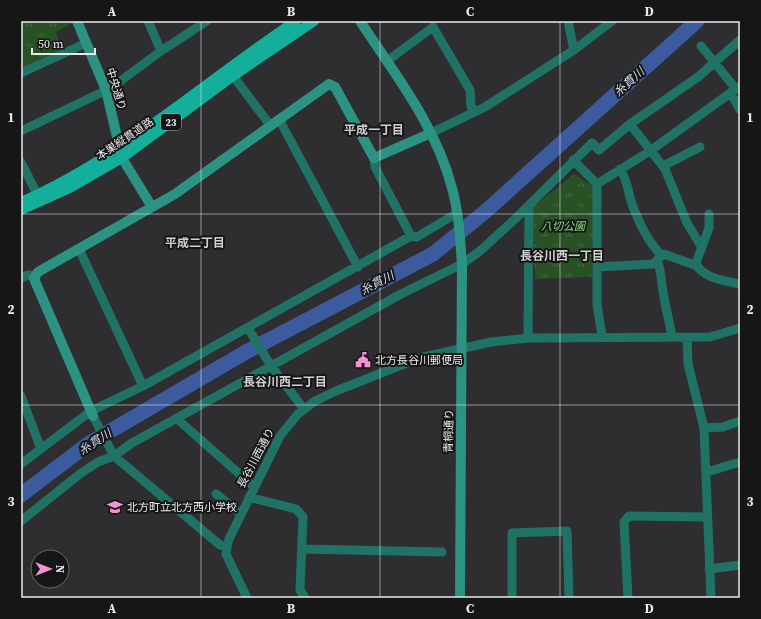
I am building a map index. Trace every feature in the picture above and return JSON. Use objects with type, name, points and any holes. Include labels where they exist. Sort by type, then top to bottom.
[{"type":"main road","name":"本巣縦貫道路","points":[[21,210],[161,118],[296,21]]},
{"type":"main road","name":"本巣縦貫道路","points":[[21,202],[70,188],[122,158],[233,76],[314,21]]},
{"type":"street","name":"中央通り","points":[[77,21],[106,90],[122,158],[152,207]]},
{"type":"street","points":[[148,21],[160,51]]},
{"type":"street","points":[[21,131],[106,90],[160,51],[207,21]]},
{"type":"street","name":"青桐通り","points":[[360,21],[419,110],[431,133],[452,188],[457,213],[462,264],[460,598]]},
{"type":"street","points":[[568,21],[574,50]]},
{"type":"street","points":[[374,158],[474,112],[574,50],[612,21]]},
{"type":"street","points":[[387,61],[433,27],[470,90],[471,106],[474,112]]},
{"type":"street","points":[[21,521],[81,472],[98,462],[114,455],[132,443],[270,364],[401,294],[462,264],[480,251],[529,206],[573,160],[592,143],[599,150],[630,124],[698,77],[740,40]]},
{"type":"street","points":[[21,73],[86,43]]},
{"type":"street","points":[[701,46],[736,89],[740,110]]},
{"type":"street","points":[[233,76],[270,125]]},
{"type":"street","points":[[247,598],[226,554],[226,548],[220,545],[114,455],[92,414],[35,281],[35,276],[38,272],[175,194],[328,84],[332,84],[335,87],[374,158],[375,166],[411,236]]},
{"type":"street","points":[[597,184],[650,151],[736,89]]},
{"type":"street","points":[[279,119],[358,267]]},
{"type":"street","points":[[630,124],[663,166],[687,223],[701,246]]},
{"type":"street","points":[[663,166],[700,147]]},
{"type":"street","points":[[573,160],[597,184],[597,304],[602,336]]},
{"type":"street","points":[[21,162],[39,198]]},
{"type":"street","points":[[620,169],[627,181],[631,200],[646,236],[659,258],[664,297],[672,337]]},
{"type":"street","points":[[528,338],[529,206]]},
{"type":"street","points":[[21,464],[92,414],[111,403],[250,330],[411,236],[417,237],[457,213]]},
{"type":"street","points":[[697,266],[696,263],[701,246],[709,228],[709,214]]},
{"type":"street","points":[[79,249],[143,386]]},
{"type":"street","points":[[597,267],[653,264],[664,254],[697,266],[715,278],[740,284]]},
{"type":"street","points":[[21,278],[35,276]]},
{"type":"street","points":[[711,598],[706,516],[704,428],[688,364],[687,338],[710,337],[740,328]]},
{"type":"street","points":[[250,330],[270,364],[304,409]]},
{"type":"street","name":"長谷川西通り","points":[[226,548],[249,497],[280,436],[290,422],[304,409],[315,401],[336,391],[420,358],[462,348],[528,338],[602,336],[687,338]]},
{"type":"street","points":[[21,396],[41,449]]},
{"type":"street","points":[[176,418],[254,487]]},
{"type":"street","points":[[704,428],[723,427],[740,421]]},
{"type":"street","points":[[706,472],[740,462]]},
{"type":"street","points":[[216,494],[241,514]]},
{"type":"street","points":[[249,497],[296,509],[300,513],[302,517],[300,590],[305,598]]},
{"type":"street","points":[[628,598],[624,522],[626,518],[629,516],[706,516]]},
{"type":"street","points":[[512,598],[512,533],[567,531],[569,598]]},
{"type":"street","points":[[302,549],[442,552]]},
{"type":"street","points":[[709,569],[740,565]]},
{"type":"green space","points":[[21,21],[71,21],[72,23],[56,32],[61,50],[21,68]]},
{"type":"green space","name":"八切公園","points":[[574,174],[594,187],[592,277],[535,279],[532,208]]},
{"type":"waterway","name":"糸貫川","points":[[21,495],[88,444],[246,352],[433,254],[486,211],[697,21]]},
{"type":"place","name":"北方長谷川郵便局","points":[[363,360]]},
{"type":"place","name":"北方町立北方西小学校","points":[[115,507]]},
{"type":"district","name":"平成一丁目","points":[[374,130]]},
{"type":"district","name":"平成二丁目","points":[[195,243]]},
{"type":"district","name":"長谷川西一丁目","points":[[562,256]]},
{"type":"district","name":"長谷川西二丁目","points":[[285,382]]}]
